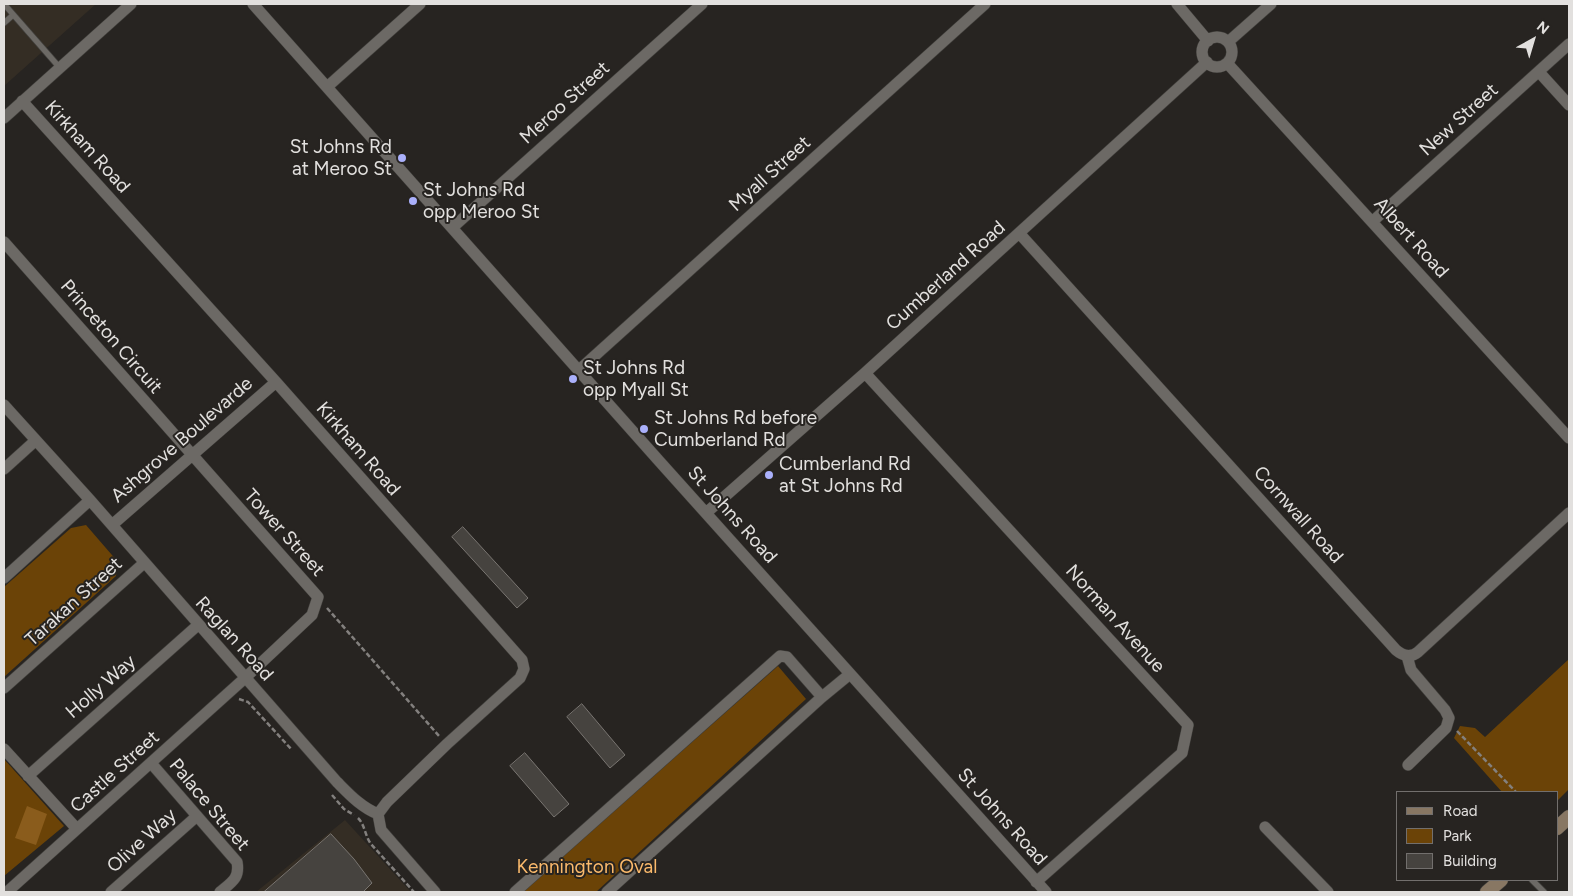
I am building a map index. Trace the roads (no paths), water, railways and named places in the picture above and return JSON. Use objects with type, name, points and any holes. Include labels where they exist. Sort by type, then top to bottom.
[{"type":"main road","points":[[1558,827],[1569,817]]},
{"type":"main road","points":[[1487,892],[1500,881]]},
{"type":"street","points":[[4,118],[131,4]]},
{"type":"street","name":"St Johns Road","points":[[253,4],[1046,892]]},
{"type":"street","points":[[327,87],[420,4]]},
{"type":"street","name":"Meroo Street","points":[[452,228],[702,4]]},
{"type":"street","name":"Myall Street","points":[[579,370],[985,4]]},
{"type":"street","points":[[1177,4],[1208,41]]},
{"type":"street","points":[[1228,42],[1271,4]]},
{"type":"street","points":[[1220,38],[1228,42],[1232,52],[1227,63],[1218,67],[1207,62],[1203,52],[1204,46],[1208,41],[1220,38]]},
{"type":"street","name":"New Street","points":[[1373,222],[1569,44]]},
{"type":"street","name":"Cumberland Road","points":[[706,513],[865,373],[1207,62]]},
{"type":"street","name":"Albert Road","points":[[1227,63],[1569,438]]},
{"type":"street","points":[[1539,72],[1569,105]]},
{"type":"street","name":"Kirkham Road","points":[[22,101],[276,382],[522,660],[524,669],[520,678],[447,744],[387,802],[378,814]]},
{"type":"street","name":"Cornwall Road","points":[[1018,233],[1396,650],[1407,656]]},
{"type":"street","name":"Princeton Circuit","points":[[4,242],[191,455]]},
{"type":"street","name":"Norman Avenue","points":[[865,373],[1188,725],[1182,753],[1036,882]]},
{"type":"street","name":"Ashgrove Boulevarde","points":[[112,525],[276,382]]},
{"type":"street","name":"Raglan Road","points":[[4,405],[352,798],[370,811],[378,814]]},
{"type":"street","points":[[4,469],[35,441]]},
{"type":"street","name":"Tower Street","points":[[191,455],[318,597],[312,615],[246,678]]},
{"type":"street","points":[[4,578],[90,500]]},
{"type":"street","points":[[1408,765],[1446,728],[1449,722],[1448,714],[1411,670],[1407,656],[1418,652],[1569,513]]},
{"type":"street","name":"Tarakan Street","points":[[4,688],[144,563]]},
{"type":"street","name":"Holly Way","points":[[28,776],[198,625]]},
{"type":"street","points":[[516,892],[780,656],[787,657],[822,697]]},
{"type":"street","points":[[607,892],[822,697],[850,674]]},
{"type":"street","name":"Castle Street","points":[[7,892],[246,678]]},
{"type":"street","points":[[4,749],[77,829]]},
{"type":"street","name":"Palace Street","points":[[151,763],[237,862],[238,870],[235,879],[220,892]]},
{"type":"street","points":[[378,814],[381,830],[436,892]]},
{"type":"street","name":"Olive Way","points":[[111,892],[197,816]]},
{"type":"street","points":[[1265,828],[1328,892]]},
{"type":"lane","points":[[4,4],[60,68]]},
{"type":"lane","points":[[4,23],[13,15]]},
{"type":"lane","points":[[1533,881],[1544,892]]},
{"type":"place","name":"St Johns Rd at Meroo St","points":[[402,158]]},
{"type":"place","name":"St Johns Rd opp Meroo St","points":[[413,201]]},
{"type":"place","name":"St Johns Rd opp Myall St","points":[[573,379]]},
{"type":"place","name":"St Johns Rd before Cumberland Rd","points":[[644,429]]},
{"type":"place","name":"Cumberland Rd at St Johns Rd","points":[[769,475]]},
{"type":"park label","name":"Kennington Oval","points":[[587,867]]}]
